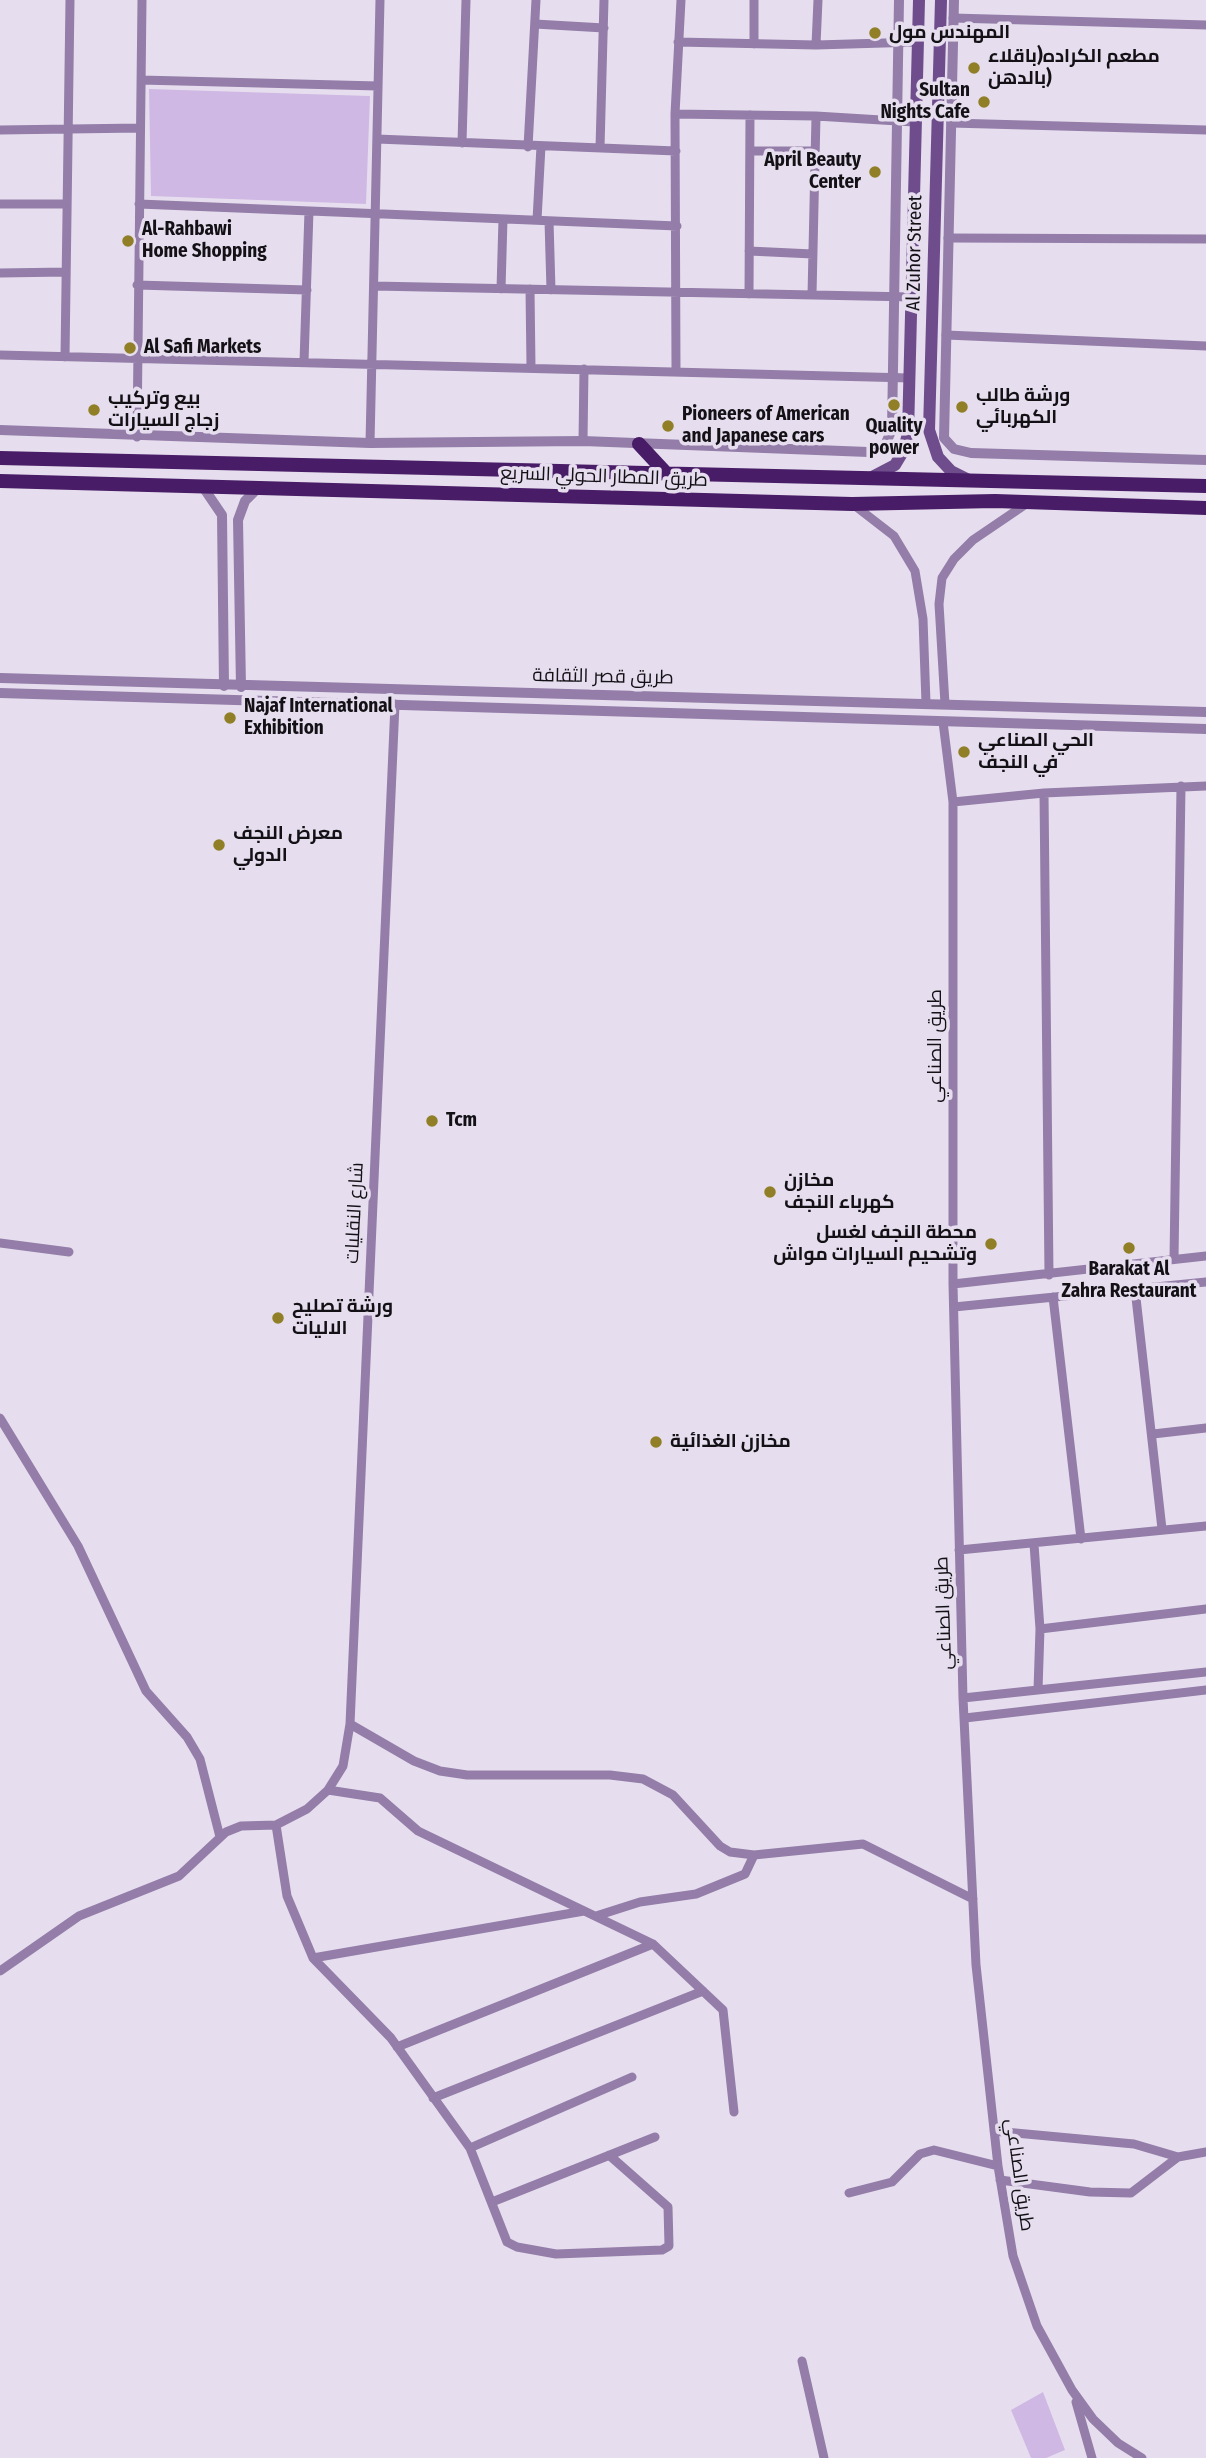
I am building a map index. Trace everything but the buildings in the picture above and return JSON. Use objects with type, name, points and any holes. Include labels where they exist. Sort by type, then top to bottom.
[{"type":"highway","points":[[639,444],[665,472]]},
{"type":"highway","name":"طريق المطار الحولي السريع","points":[[0,458],[1206,486]]},
{"type":"highway","points":[[274,487],[284,477],[281,467],[275,463]]},
{"type":"highway","points":[[325,489],[320,475],[330,464]]},
{"type":"highway","name":"طريق المطار الحولي السريع","points":[[0,481],[852,504],[1028,502],[1206,508]]},
{"type":"main road","name":"Al Zuhor Street","points":[[872,477],[888,470],[904,450],[910,378],[919,0]]},
{"type":"main road","name":"Al Zuhor Street","points":[[941,0],[945,75],[934,239],[934,289],[941,343],[929,430],[934,449],[951,471],[978,482]]},
{"type":"main road","points":[[913,240],[924,244],[934,239]]},
{"type":"main road","points":[[912,293],[923,284],[934,289]]},
{"type":"street","points":[[65,357],[70,0]]},
{"type":"street","points":[[137,437],[142,0]]},
{"type":"street","points":[[370,443],[380,0]]},
{"type":"street","points":[[462,143],[466,0]]},
{"type":"street","points":[[528,147],[536,0]]},
{"type":"street","points":[[600,148],[604,0]]},
{"type":"street","points":[[676,370],[675,114],[681,0]]},
{"type":"street","points":[[754,0],[754,44]]},
{"type":"street","points":[[816,45],[818,0]]},
{"type":"street","points":[[0,430],[137,437],[370,443],[583,441],[873,451],[886,443],[891,434],[900,0]]},
{"type":"street","points":[[954,0],[945,75],[951,123],[948,238],[941,343],[944,439],[954,449],[971,453],[1206,460]]},
{"type":"street","points":[[953,18],[1206,25]]},
{"type":"street","points":[[535,23],[604,28]]},
{"type":"street","points":[[678,42],[816,45],[918,42]]},
{"type":"street","points":[[141,80],[378,86]]},
{"type":"street","points":[[675,114],[816,116],[914,122]]},
{"type":"street","points":[[749,294],[750,115]]},
{"type":"street","points":[[812,295],[816,116]]},
{"type":"street","points":[[951,123],[1206,130]]},
{"type":"street","points":[[0,130],[68,132],[140,128]]},
{"type":"street","points":[[377,139],[676,151]]},
{"type":"street","points":[[537,220],[541,146]]},
{"type":"street","points":[[750,151],[816,151]]},
{"type":"street","points":[[0,204],[67,204]]},
{"type":"street","points":[[139,204],[677,226]]},
{"type":"street","points":[[304,362],[309,211]]},
{"type":"street","points":[[501,289],[503,219]]},
{"type":"street","points":[[549,221],[551,290]]},
{"type":"street","points":[[948,238],[1206,239]]},
{"type":"street","points":[[749,251],[813,254]]},
{"type":"street","points":[[0,273],[66,272]]},
{"type":"street","points":[[137,285],[307,290]]},
{"type":"street","points":[[374,286],[894,297],[912,293]]},
{"type":"street","points":[[530,289],[531,367]]},
{"type":"street","points":[[941,343],[1206,346]]},
{"type":"street","points":[[0,355],[910,378]]},
{"type":"street","points":[[583,441],[584,369]]},
{"type":"street","points":[[204,487],[222,515]]},
{"type":"street","points":[[241,687],[240,512],[245,501],[258,488]]},
{"type":"street","points":[[945,704],[939,604],[945,572],[973,540],[1028,502]]},
{"type":"street","points":[[852,504],[894,536],[915,571],[923,619],[926,703]]},
{"type":"street","points":[[223,686],[222,515],[227,507],[240,512]]},
{"type":"street","name":"طريق قصر الثقافة","points":[[0,678],[241,687],[1206,712]]},
{"type":"street","name":"طريق قصر الثقافة","points":[[0,693],[1206,729]]},
{"type":"street","points":[[783,699],[785,717]]},
{"type":"street","name":"شارع النقليات","points":[[328,1790],[343,1766],[350,1724],[395,704]]},
{"type":"street","points":[[979,723],[980,705]]},
{"type":"street","name":"طريق الصناعي","points":[[943,722],[953,802],[953,1284],[963,1698],[976,1965],[998,2166],[1013,2256],[1037,2326],[1072,2390],[1105,2431],[1142,2458]]},
{"type":"street","points":[[1174,1259],[1181,786]]},
{"type":"street","points":[[953,802],[1044,793],[1206,786]]},
{"type":"street","points":[[1044,793],[1049,1275]]},
{"type":"street","points":[[0,1244],[69,1251]]},
{"type":"street","points":[[953,1284],[1206,1256]]},
{"type":"street","points":[[954,1307],[1206,1283]]},
{"type":"street","points":[[1135,1289],[1162,1529]]},
{"type":"street","points":[[1053,1297],[1081,1539]]},
{"type":"street","points":[[0,1418],[78,1546],[146,1691],[187,1737],[200,1759],[220,1837]]},
{"type":"street","points":[[1153,1434],[1206,1429]]},
{"type":"street","points":[[959,1550],[1206,1526]]},
{"type":"street","points":[[1034,1544],[1040,1629],[1038,1690]]},
{"type":"street","points":[[1040,1629],[1206,1609]]},
{"type":"street","points":[[963,1698],[1206,1672]]},
{"type":"street","points":[[1184,1674],[1186,1693]]},
{"type":"street","points":[[965,1718],[1206,1690]]},
{"type":"street","points":[[350,1724],[414,1761],[440,1771],[467,1774],[610,1775],[643,1779],[673,1795],[720,1846],[742,1855],[863,1844],[973,1899]]},
{"type":"street","points":[[0,1971],[79,1916],[179,1876],[220,1837],[241,1826],[276,1825],[307,1809],[328,1790],[380,1798],[418,1831],[653,1944],[723,2010],[734,2112]]},
{"type":"street","points":[[276,1825],[287,1896],[313,1958],[397,2047],[470,2148],[507,2242],[517,2247],[556,2254],[662,2250],[669,2246],[668,2207],[609,2155]]},
{"type":"street","points":[[596,1916],[640,1902],[696,1894],[745,1874],[754,1855]]},
{"type":"street","points":[[313,1958],[585,1911]]},
{"type":"street","points":[[397,2047],[653,1944]]},
{"type":"street","points":[[433,2098],[703,1991]]},
{"type":"street","points":[[470,2148],[632,2077]]},
{"type":"street","points":[[994,2131],[1134,2144],[1178,2157],[1206,2152]]},
{"type":"street","points":[[492,2202],[655,2137]]},
{"type":"street","points":[[849,2193],[892,2182],[920,2154],[934,2150],[998,2166]]},
{"type":"street","points":[[1000,2180],[1090,2192],[1131,2193],[1178,2157]]},
{"type":"street","points":[[802,2361],[824,2458]]},
{"type":"street","points":[[1072,2390],[1092,2458]]},
{"type":"shaded area","points":[[149,89],[370,96],[366,204],[151,196]]},
{"type":"shaded area","points":[[1043,2392],[1065,2450],[1046,2458],[1031,2458],[1011,2410]]},
{"type":"place","name":"المهندس مول","points":[[875,33]]},
{"type":"place","name":"مطعم الكراده(باقلاء بالدهن)","points":[[974,68]]},
{"type":"place","name":"Sultan Nights Cafe","points":[[984,102]]},
{"type":"place","name":"April Beauty Center","points":[[875,172]]},
{"type":"place","name":"Al-Rahbawi Home Shopping","points":[[128,241]]},
{"type":"place","name":"Al Safi Markets","points":[[130,348]]},
{"type":"place","name":"Quality power","points":[[894,405]]},
{"type":"place","name":"ورشة طالب الكهربائي","points":[[962,407]]},
{"type":"place","name":"بيع وتركيب زجاج السيارات","points":[[94,410]]},
{"type":"place","name":"Pioneers of American and Japanese cars","points":[[668,426]]},
{"type":"place","name":"Najaf International Exhibition","points":[[230,718]]},
{"type":"place","name":"الحي الصناعي في النجف","points":[[964,752]]},
{"type":"place","name":"معرض النجف الدولي","points":[[219,845]]},
{"type":"place","name":"Tcm","points":[[432,1121]]},
{"type":"place","name":"مخازن كهرباء النجف","points":[[770,1192]]},
{"type":"place","name":"محطة النجف لغسل وتشحيم السيارات مواش","points":[[991,1244]]},
{"type":"place","name":"Barakat Al Zahra Restaurant","points":[[1129,1248]]},
{"type":"place","name":"ورشة تصليح الاليات","points":[[278,1318]]},
{"type":"place","name":"مخازن الغذائية","points":[[656,1442]]}]
